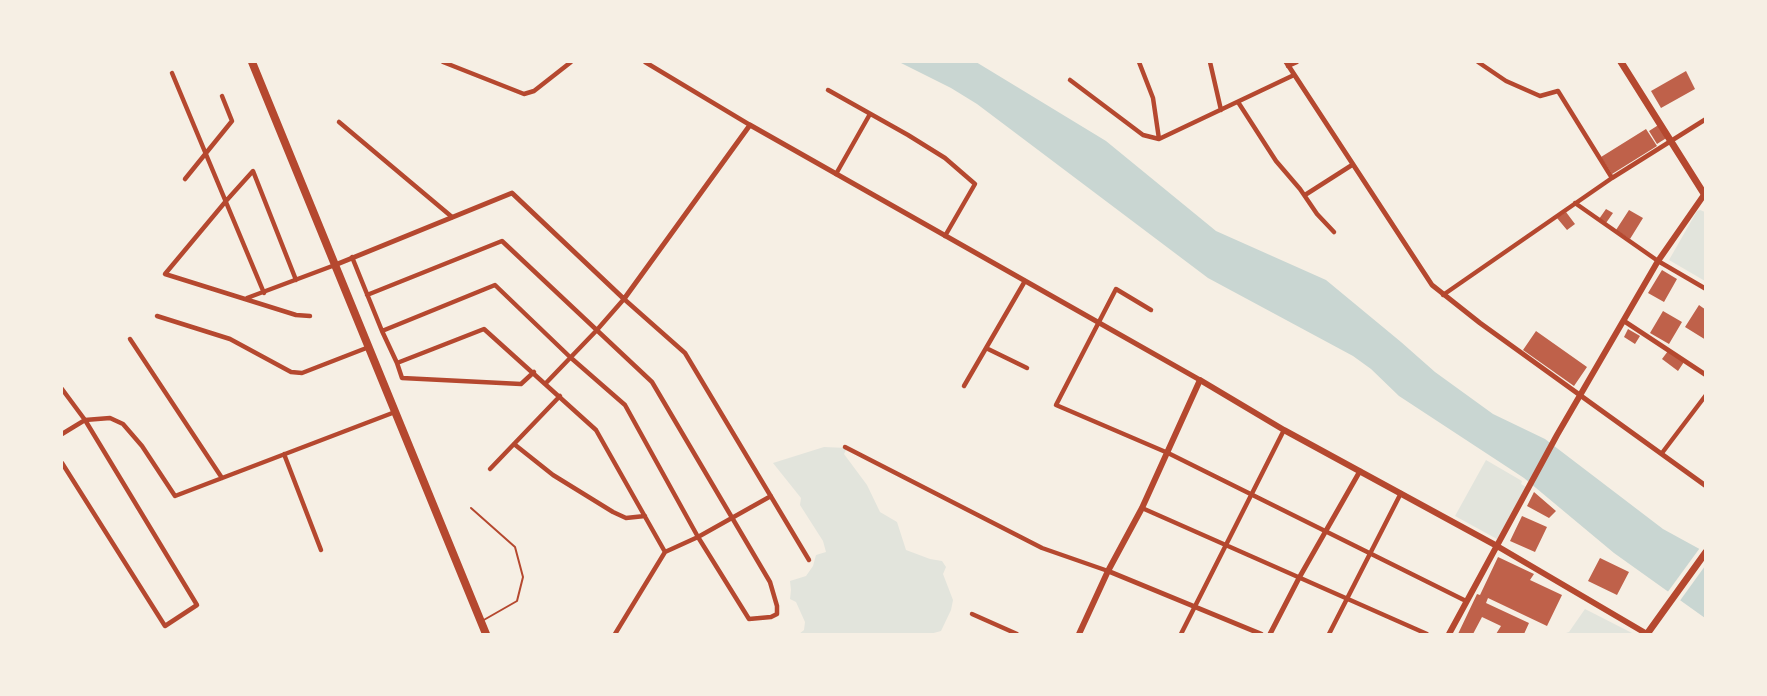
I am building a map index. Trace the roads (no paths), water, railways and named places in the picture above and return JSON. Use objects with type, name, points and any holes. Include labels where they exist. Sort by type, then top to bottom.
[{"type":"highway","points":[[252,62],[486,634]]},
{"type":"main road","points":[[1449,634],[1557,435],[1658,261],[1705,195],[1621,62]]},
{"type":"main road","points":[[1079,634],[1108,571],[1143,508],[1200,380],[1284,430],[1497,546],[1647,634],[1706,552]]},
{"type":"street","points":[[442,62],[524,94],[534,92],[571,62]]},
{"type":"street","points":[[645,62],[750,125],[1200,380]]},
{"type":"street","points":[[1139,62],[1153,98],[1160,139]]},
{"type":"street","points":[[1210,62],[1221,110]]},
{"type":"street","points":[[1297,62],[1287,64],[1432,285],[1706,486]]},
{"type":"street","points":[[1478,62],[1506,81],[1540,96],[1558,91],[1612,178]]},
{"type":"street","points":[[172,73],[264,293]]},
{"type":"street","points":[[1070,80],[1143,135],[1160,139],[1294,75]]},
{"type":"street","points":[[828,90],[945,158],[975,184],[945,236]]},
{"type":"street","points":[[184,179],[232,121],[222,96]]},
{"type":"street","points":[[1238,102],[1276,161],[1334,232]]},
{"type":"street","points":[[836,174],[870,114]]},
{"type":"street","points":[[1443,295],[1612,178],[1706,119]]},
{"type":"street","points":[[339,122],[452,217]]},
{"type":"street","points":[[546,383],[624,299],[750,125]]},
{"type":"street","points":[[1305,195],[1352,165]]},
{"type":"street","points":[[296,280],[253,171],[225,201],[165,274],[296,315],[310,316]]},
{"type":"street","points":[[247,298],[512,193],[685,353],[809,560]]},
{"type":"street","points":[[1575,203],[1658,261],[1706,288]]},
{"type":"street","points":[[367,295],[502,241],[652,382],[770,582],[777,614],[771,617],[749,619],[698,537],[625,405],[570,357],[495,285],[382,331]]},
{"type":"street","points":[[352,257],[402,378],[521,384],[534,372]]},
{"type":"street","points":[[964,387],[1025,281]]},
{"type":"street","points":[[1151,310],[1116,289],[1056,405],[1167,453],[1466,602]]},
{"type":"street","points":[[157,316],[230,339],[291,372],[302,373],[369,347]]},
{"type":"street","points":[[1624,321],[1706,375]]},
{"type":"street","points":[[397,363],[484,328],[596,430],[665,552]]},
{"type":"street","points":[[130,339],[222,478]]},
{"type":"street","points":[[986,348],[1027,368]]},
{"type":"street","points":[[62,388],[85,420],[197,605],[165,626],[62,464]]},
{"type":"street","points":[[1662,453],[1706,395]]},
{"type":"street","points":[[490,469],[560,396]]},
{"type":"street","points":[[62,434],[85,420],[110,418],[123,424],[142,446],[175,496],[395,412]]},
{"type":"street","points":[[1181,634],[1284,430]]},
{"type":"street","points":[[514,444],[553,475],[613,512],[626,518],[645,516]]},
{"type":"street","points":[[845,447],[1042,548],[1108,571],[1261,634]]},
{"type":"street","points":[[284,454],[321,550]]},
{"type":"street","points":[[1270,634],[1360,471]]},
{"type":"street","points":[[1329,634],[1401,493]]},
{"type":"street","points":[[615,634],[665,552],[698,537],[771,496]]},
{"type":"street","points":[[1143,508],[1427,634]]},
{"type":"street","points":[[972,614],[1017,634]]},
{"type":"lane","points":[[471,508],[515,547],[523,577],[517,601],[481,622]]}]
